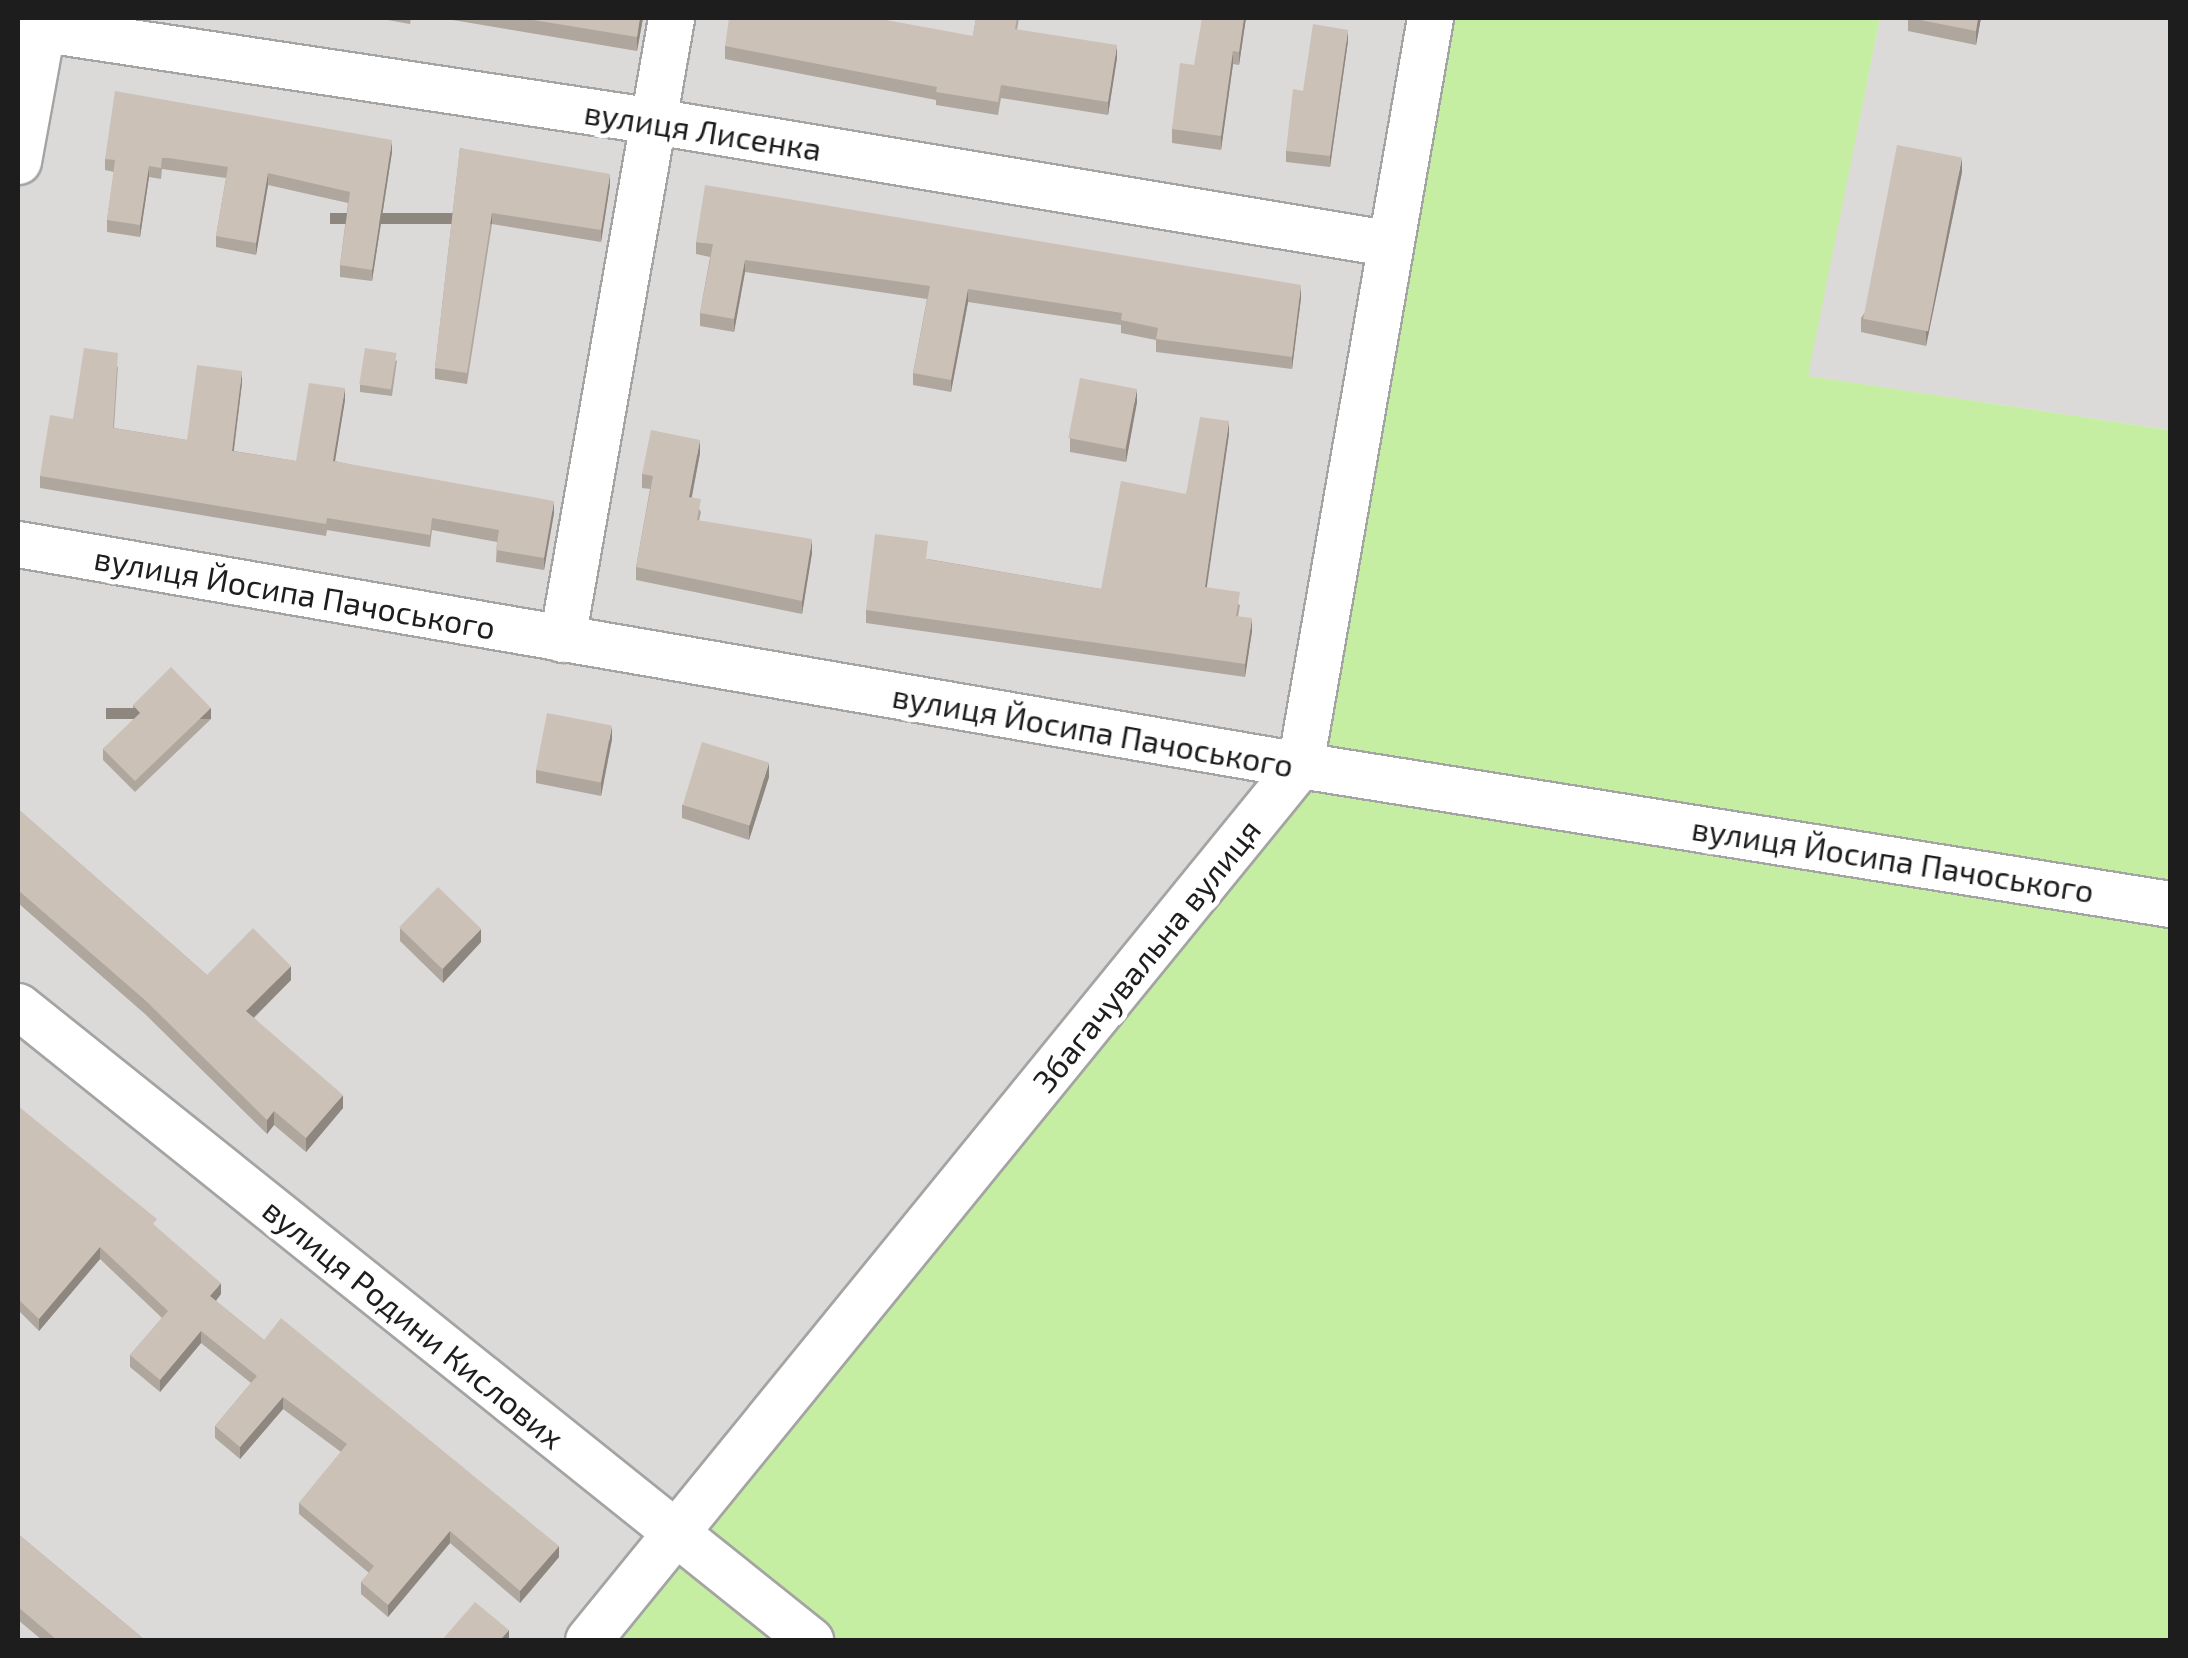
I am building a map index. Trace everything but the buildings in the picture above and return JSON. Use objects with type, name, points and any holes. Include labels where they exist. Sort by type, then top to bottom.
[{"type":"street","points":[[562,639],[671,18]]},
{"type":"street","name":"Збагачувальна вулиця","points":[[588,1640],[1300,765],[1387,243],[1430,18]]},
{"type":"street","points":[[18,161],[35,24]]},
{"type":"street","name":"вулиця Лисенка","points":[[35,24],[654,121],[1387,243]]},
{"type":"street","name":"вулиця Йосипа Пачоського","points":[[18,544],[1300,765],[2170,904]]},
{"type":"street","name":"вулиця Родини Кислових","points":[[18,1006],[810,1640]]},
{"type":"shaded area","points":[[18,18],[1430,18],[1300,765],[588,1640],[18,1640]]},
{"type":"shaded area","points":[[1880,18],[2170,18],[2170,430],[1807,376]]},
{"type":"green space","points":[[1430,18],[1880,18],[1808,376],[2170,430],[2170,1640],[588,1640],[1300,765]]}]
